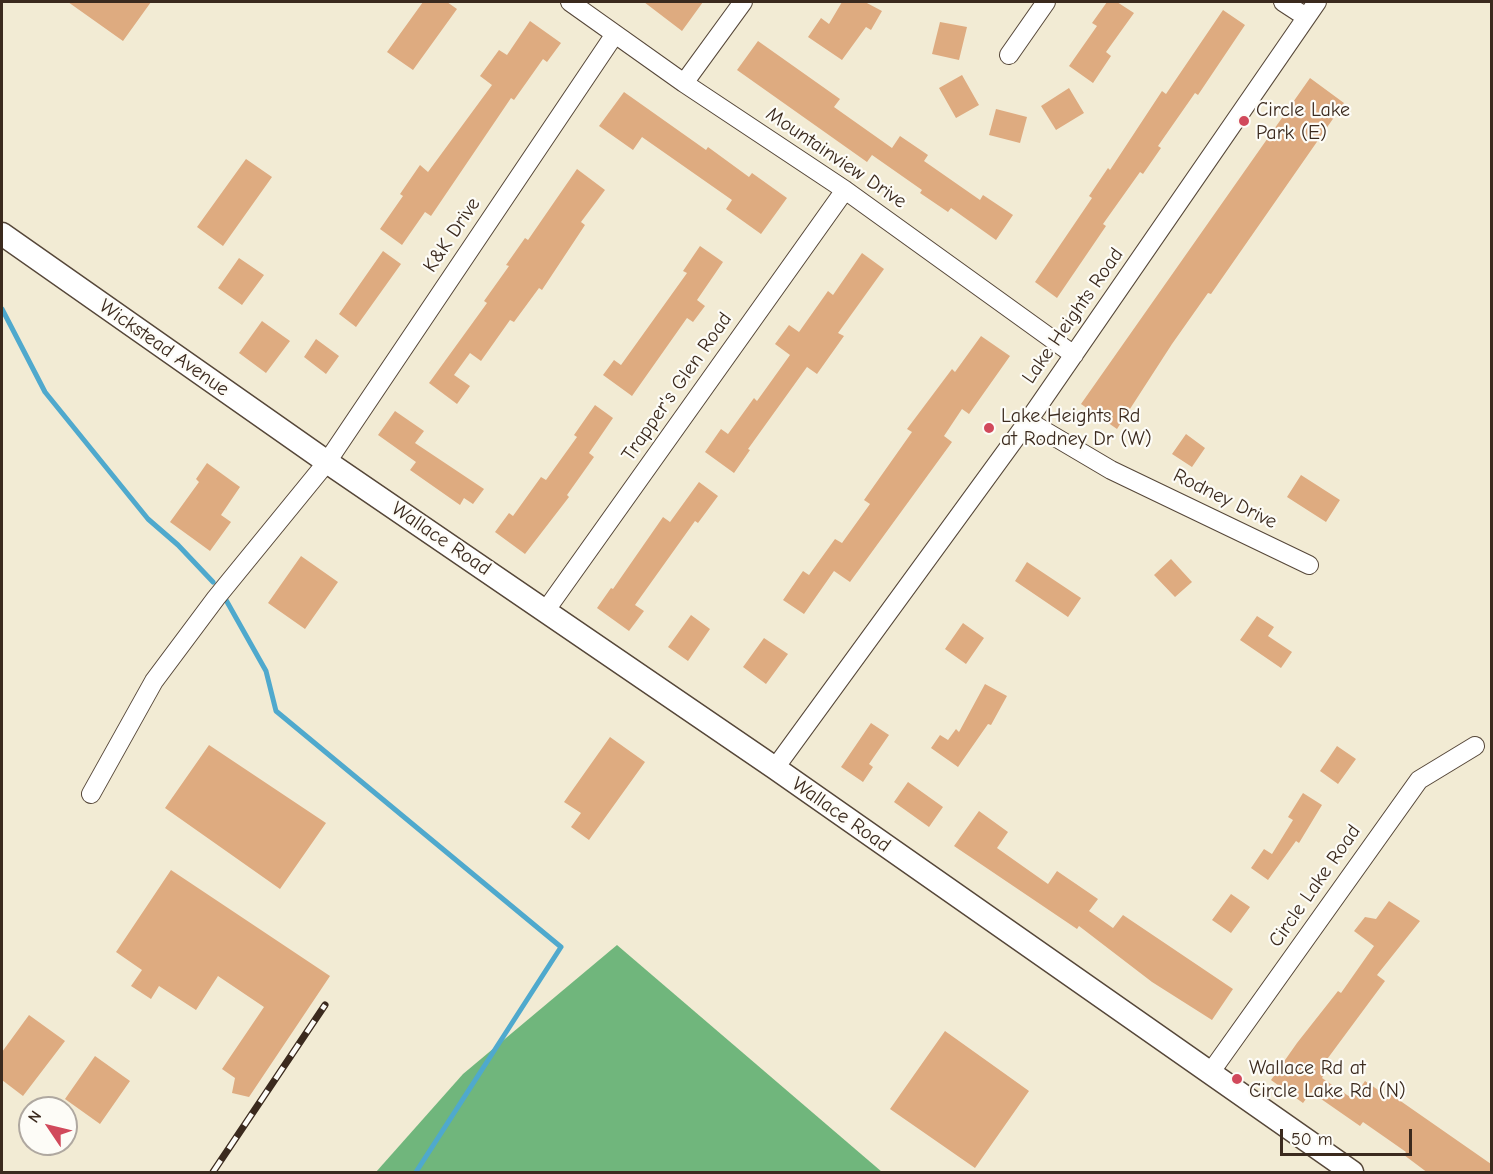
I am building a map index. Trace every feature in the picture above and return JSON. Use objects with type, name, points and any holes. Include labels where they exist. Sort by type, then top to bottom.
[{"type":"street","name":"Mountainview Drive","points":[[570,2],[845,190],[1074,355]]},
{"type":"street","points":[[684,82],[743,2]]},
{"type":"street","points":[[1009,55],[1046,2]]},
{"type":"street","points":[[1283,2],[1306,17]]},
{"type":"street","name":"Lake Heights Road","points":[[775,768],[1028,421],[1317,2]]},
{"type":"street","name":"K&K Drive","points":[[91,794],[154,681],[216,598],[327,462],[615,34]]},
{"type":"street","name":"Trapper's Glen Road","points":[[546,610],[845,190]]},
{"type":"street","name":"Wickstead Avenue","points":[[2,234],[327,462]]},
{"type":"street","name":"Rodney Drive","points":[[1028,421],[1111,470],[1309,565]]},
{"type":"street","name":"Wallace Road","points":[[327,462],[775,768],[1352,1173]]},
{"type":"street","name":"Circle Lake Road","points":[[1210,1073],[1419,780],[1475,746]]},
{"type":"green space","points":[[617,945],[882,1172],[376,1172],[463,1074]]},
{"type":"building","points":[[68,2],[151,2],[123,41]]},
{"type":"building","points":[[423,2],[447,2],[457,9],[413,70],[387,52]]},
{"type":"building","points":[[644,2],[703,2],[682,31]]},
{"type":"building","points":[[842,2],[865,2],[882,11],[871,30],[866,27],[842,60],[808,37],[821,18],[829,24]]},
{"type":"building","points":[[1107,2],[1117,2],[1134,13],[1106,52],[1111,56],[1093,83],[1069,66],[1097,26],[1092,23]]},
{"type":"building","points":[[1223,10],[1245,25],[1198,95],[1195,93],[1158,146],[1161,148],[1143,174],[1140,172],[1103,224],[1106,226],[1057,298],[1035,282],[1092,198],[1089,196],[1108,168],[1110,170],[1162,91],[1166,94]]},
{"type":"building","points":[[530,21],[561,43],[547,62],[543,59],[514,100],[511,98],[431,216],[425,212],[402,245],[380,229],[403,196],[400,194],[420,165],[428,172],[492,85],[480,76],[499,50],[507,55]]},
{"type":"building","points":[[940,22],[967,27],[959,60],[932,54]]},
{"type":"building","points":[[758,41],[840,99],[834,107],[892,148],[900,136],[928,155],[924,161],[980,200],[983,195],[1013,215],[996,240],[951,208],[948,212],[920,193],[922,190],[872,155],[867,162],[737,70]]},
{"type":"building","points":[[962,75],[979,105],[956,118],[939,88]]},
{"type":"building","points":[[1310,78],[1344,103],[1211,294],[1208,293],[1172,344],[1117,429],[1081,404]]},
{"type":"building","points":[[1069,88],[1084,113],[1056,130],[1041,106]]},
{"type":"building","points":[[624,92],[706,150],[708,147],[749,177],[752,173],[787,198],[761,234],[726,209],[732,200],[642,137],[633,150],[599,126]]},
{"type":"building","points":[[996,109],[1027,117],[1020,143],[989,135]]},
{"type":"building","points":[[246,159],[272,177],[223,246],[197,227]]},
{"type":"building","points":[[577,169],[605,190],[581,222],[585,225],[542,290],[539,288],[514,322],[510,320],[481,361],[470,353],[454,375],[470,386],[457,404],[429,383],[487,303],[484,301],[509,266],[506,265],[525,238],[528,240]]},
{"type":"building","points":[[700,246],[723,262],[697,300],[705,306],[693,322],[687,318],[632,396],[603,375],[614,360],[621,365],[687,273],[683,271]]},
{"type":"building","points":[[383,251],[401,264],[356,327],[339,314]]},
{"type":"building","points":[[862,253],[884,269],[838,333],[844,336],[817,374],[807,367],[748,449],[750,450],[734,473],[705,452],[721,429],[728,434],[754,398],[757,401],[790,355],[775,344],[789,325],[799,332],[828,291],[833,295]]},
{"type":"building","points":[[239,258],[264,275],[242,305],[218,288]]},
{"type":"building","points":[[262,321],[290,341],[266,373],[239,353]]},
{"type":"building","points":[[981,336],[1010,356],[969,414],[962,409],[944,436],[952,442],[850,582],[834,571],[804,614],[783,600],[803,571],[809,575],[835,539],[842,543],[870,504],[864,500],[912,432],[907,429],[952,369],[955,372]]},
{"type":"building","points":[[316,339],[339,356],[326,374],[304,357]]},
{"type":"building","points":[[595,405],[613,418],[589,453],[594,457],[567,495],[569,497],[525,554],[495,532],[509,513],[513,516],[541,477],[546,480],[577,437],[574,435]]},
{"type":"building","points":[[395,411],[424,431],[415,443],[484,489],[473,504],[464,498],[460,505],[410,470],[416,462],[378,435]]},
{"type":"building","points":[[1186,434],[1205,448],[1192,467],[1172,454]]},
{"type":"building","points":[[207,463],[240,487],[221,515],[231,522],[210,551],[170,522],[199,482],[196,479]]},
{"type":"building","points":[[1301,475],[1340,500],[1326,522],[1287,497]]},
{"type":"building","points":[[699,482],[718,496],[698,523],[695,521],[635,605],[644,611],[629,631],[597,608],[663,517],[670,522]]},
{"type":"building","points":[[301,556],[338,582],[305,629],[268,603]]},
{"type":"building","points":[[1171,559],[1192,582],[1175,597],[1154,575]]},
{"type":"building","points":[[1027,562],[1081,598],[1068,617],[1015,581]]},
{"type":"building","points":[[691,615],[710,629],[688,661],[668,647]]},
{"type":"building","points":[[1257,616],[1274,627],[1268,636],[1292,652],[1281,668],[1240,640]]},
{"type":"building","points":[[963,623],[984,638],[966,664],[945,649]]},
{"type":"building","points":[[764,638],[788,654],[766,684],[743,667]]},
{"type":"building","points":[[985,684],[1007,696],[991,725],[988,724],[958,767],[931,748],[940,735],[948,740],[956,729],[959,732]]},
{"type":"building","points":[[871,723],[889,735],[869,764],[873,767],[863,782],[841,767]]},
{"type":"building","points":[[610,737],[645,762],[589,840],[571,827],[581,813],[564,802]]},
{"type":"building","points":[[209,745],[326,823],[280,889],[165,808]]},
{"type":"building","points":[[1337,746],[1356,759],[1338,784],[1320,771]]},
{"type":"building","points":[[908,782],[943,807],[929,827],[894,802]]},
{"type":"building","points":[[1303,793],[1322,805],[1299,843],[1296,841],[1268,880],[1251,868],[1264,849],[1272,854],[1293,820],[1288,817]]},
{"type":"building","points":[[979,811],[1008,832],[997,848],[1048,884],[1057,871],[1098,899],[1089,911],[1113,928],[1123,915],[1233,989],[1212,1020],[1152,982],[1079,926],[1077,929],[954,846]]},
{"type":"building","points":[[171,870],[330,976],[249,1097],[232,1093],[235,1078],[222,1069],[264,1007],[218,976],[196,1010],[159,986],[151,999],[131,986],[142,970],[116,952]]},
{"type":"building","points":[[1231,894],[1250,907],[1231,933],[1212,920]]},
{"type":"building","points":[[1389,901],[1420,921],[1377,975],[1385,981],[1325,1062],[1330,1066],[1322,1078],[1353,1099],[1365,1081],[1387,1096],[1389,1093],[1491,1164],[1491,1173],[1428,1173],[1404,1155],[1406,1152],[1363,1122],[1360,1126],[1311,1092],[1303,1103],[1271,1080],[1338,991],[1341,993],[1374,946],[1354,931],[1365,917],[1376,919]]},
{"type":"building","points":[[29,1015],[65,1041],[23,1096],[2,1080],[2,1052]]},
{"type":"building","points":[[945,1031],[1029,1091],[975,1168],[890,1109]]},
{"type":"building","points":[[95,1056],[130,1081],[100,1124],[78,1108],[78,1096],[67,1096]]},
{"type":"waterway","points":[[2,309],[45,392],[148,519],[178,545],[213,582]]},
{"type":"waterway","points":[[226,600],[266,671],[276,711],[561,947],[416,1172]]},
{"type":"railway","points":[[213,1172],[325,1005]]},
{"type":"place","name":"Circle Lake Park (E)","points":[[1244,121]]},
{"type":"place","name":"Lake Heights Rd at Rodney Dr (W)","points":[[989,428]]},
{"type":"place","name":"Wallace Rd at Circle Lake Rd (N)","points":[[1237,1079]]}]
